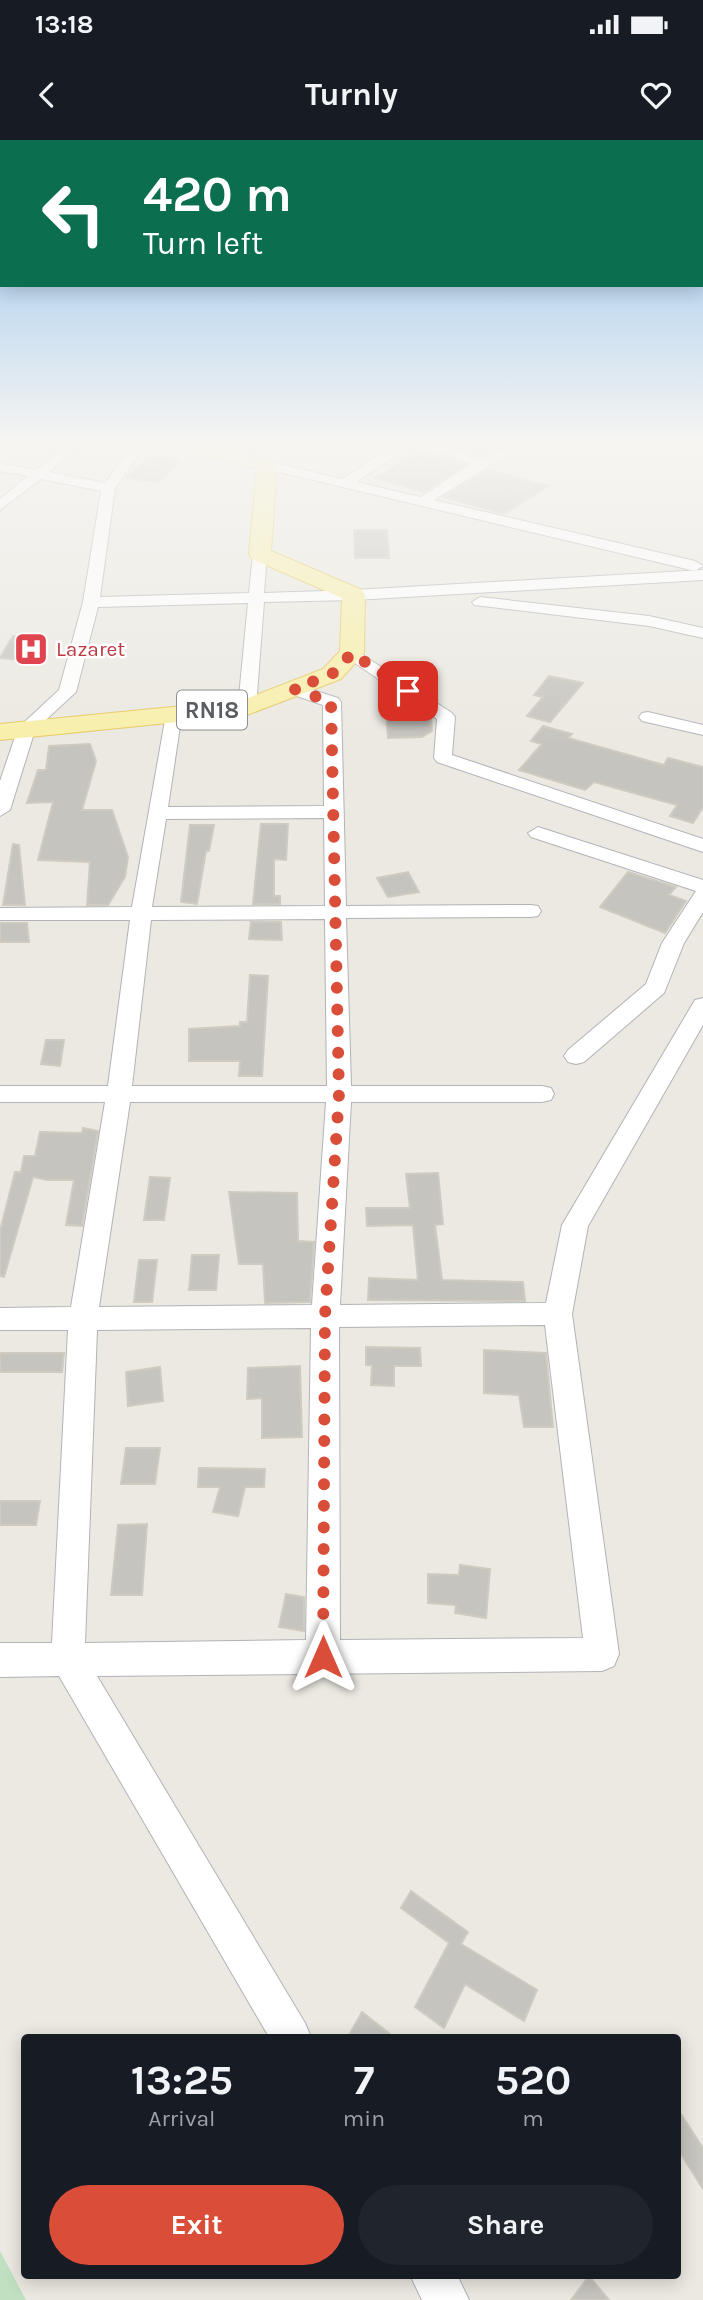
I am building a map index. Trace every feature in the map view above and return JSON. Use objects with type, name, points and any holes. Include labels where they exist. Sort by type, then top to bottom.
[{"type":"main road","points":[[261,543],[260,554],[354,595],[352,653]]},
{"type":"main road","name":"RN18","points":[[0,732],[173,713],[247,708],[332,674],[352,653]]},
{"type":"street","points":[[0,810],[27,728],[66,692],[91,602],[100,543]]},
{"type":"street","points":[[596,543],[703,568]]},
{"type":"street","points":[[247,708],[260,554]]},
{"type":"street","points":[[91,602],[354,595],[703,575]]},
{"type":"street","points":[[354,595],[512,604],[649,621],[703,633]]},
{"type":"street","points":[[352,653],[446,717],[443,758],[702,845]]},
{"type":"street","points":[[294,689],[331,702],[339,1094],[325,1316],[323,1657]]},
{"type":"street","points":[[173,713],[141,913],[119,1093],[83,1318],[68,1659],[289,2034]]},
{"type":"street","points":[[648,717],[703,730]]},
{"type":"street","points":[[157,813],[334,812]]},
{"type":"street","points":[[538,833],[703,887]]},
{"type":"street","points":[[576,1056],[656,988],[673,943],[703,896]]},
{"type":"street","points":[[0,914],[531,911]]},
{"type":"street","points":[[0,1660],[602,1654],[558,1314],[575,1225],[703,1005]]},
{"type":"street","points":[[0,1094],[542,1094]]},
{"type":"street","points":[[0,1319],[558,1314]]},
{"type":"street","points":[[434,2279],[447,2300]]},
{"type":"green space","points":[[0,2251],[26,2300],[0,2300]]},
{"type":"building","points":[[354,543],[388,543],[389,558],[355,558]]},
{"type":"building","points":[[13,636],[35,638],[21,660],[0,658]]},
{"type":"building","points":[[549,676],[583,683],[550,722],[527,716],[543,697],[534,695]]},
{"type":"building","points":[[386,712],[424,713],[431,718],[432,731],[422,737],[388,738]]},
{"type":"building","points":[[543,726],[572,734],[568,738],[664,765],[668,758],[703,767],[703,807],[693,823],[670,816],[677,805],[594,782],[585,790],[519,770],[542,744],[531,741]]},
{"type":"building","points":[[90,744],[96,761],[82,810],[112,810],[128,857],[125,877],[108,905],[87,905],[90,862],[38,860],[53,802],[27,803],[38,770],[46,770],[49,746]]},
{"type":"building","points":[[261,824],[288,824],[286,860],[274,859],[274,896],[280,896],[280,904],[253,904]]},
{"type":"building","points":[[190,825],[214,825],[209,851],[206,851],[197,904],[181,902]]},
{"type":"building","points":[[13,844],[19,845],[25,905],[3,905]]},
{"type":"building","points":[[408,872],[419,892],[388,897],[377,878]]},
{"type":"building","points":[[628,872],[676,887],[669,895],[686,901],[665,933],[600,907]]},
{"type":"building","points":[[251,922],[281,922],[282,940],[249,939]]},
{"type":"building","points":[[0,923],[27,923],[29,942],[0,942]]},
{"type":"building","points":[[250,975],[268,976],[262,1076],[239,1076],[240,1061],[189,1061],[189,1029],[240,1026],[240,1022],[247,1022]]},
{"type":"building","points":[[46,1040],[64,1040],[60,1066],[41,1064]]},
{"type":"building","points":[[83,1128],[98,1131],[82,1226],[66,1225],[74,1180],[33,1177],[4,1277],[0,1276],[0,1231],[15,1172],[21,1172],[24,1156],[35,1156],[40,1132],[82,1133]]},
{"type":"building","points":[[438,1173],[443,1224],[435,1225],[442,1280],[523,1282],[525,1301],[368,1300],[369,1278],[418,1280],[413,1225],[367,1226],[366,1208],[410,1208],[406,1174]]},
{"type":"building","points":[[150,1177],[170,1178],[164,1220],[144,1220]]},
{"type":"building","points":[[229,1192],[297,1193],[298,1241],[314,1242],[310,1302],[265,1303],[263,1264],[239,1264]]},
{"type":"building","points":[[192,1255],[219,1255],[216,1290],[189,1290]]},
{"type":"building","points":[[139,1260],[157,1260],[152,1302],[134,1302]]},
{"type":"building","points":[[366,1347],[420,1348],[421,1366],[394,1366],[394,1386],[371,1385],[372,1365],[366,1365]]},
{"type":"building","points":[[484,1350],[546,1353],[553,1427],[524,1427],[519,1395],[484,1393]]},
{"type":"building","points":[[0,1353],[64,1353],[62,1372],[0,1372]]},
{"type":"building","points":[[300,1366],[302,1437],[262,1438],[262,1398],[247,1399],[248,1368]]},
{"type":"building","points":[[160,1367],[163,1401],[128,1406],[126,1372]]},
{"type":"building","points":[[126,1448],[160,1448],[155,1484],[121,1484]]},
{"type":"building","points":[[199,1468],[265,1469],[264,1487],[245,1487],[238,1516],[213,1512],[220,1487],[198,1487]]},
{"type":"building","points":[[0,1501],[40,1501],[36,1525],[0,1525]]},
{"type":"building","points":[[147,1524],[142,1595],[111,1595],[118,1525]]},
{"type":"building","points":[[460,1565],[490,1569],[486,1618],[455,1613],[456,1605],[428,1603],[428,1574],[459,1575]]},
{"type":"building","points":[[286,1594],[304,1597],[304,1631],[279,1627]]},
{"type":"building","points":[[411,1891],[468,1932],[461,1944],[537,1990],[524,2021],[465,1984],[444,2028],[415,2007],[449,1943],[401,1908]]},
{"type":"building","points":[[362,2012],[390,2034],[350,2034]]},
{"type":"building","points":[[681,2114],[703,2148],[703,2189],[681,2154]]},
{"type":"building","points":[[587,2279],[592,2279],[609,2300],[571,2300]]},
{"type":"place","name":"Lazaret","points":[[31,649]]},
{"type":"route","points":[[323,1657],[325,1316],[339,1094],[331,702],[294,689],[332,674],[352,653],[408,691]]}]
